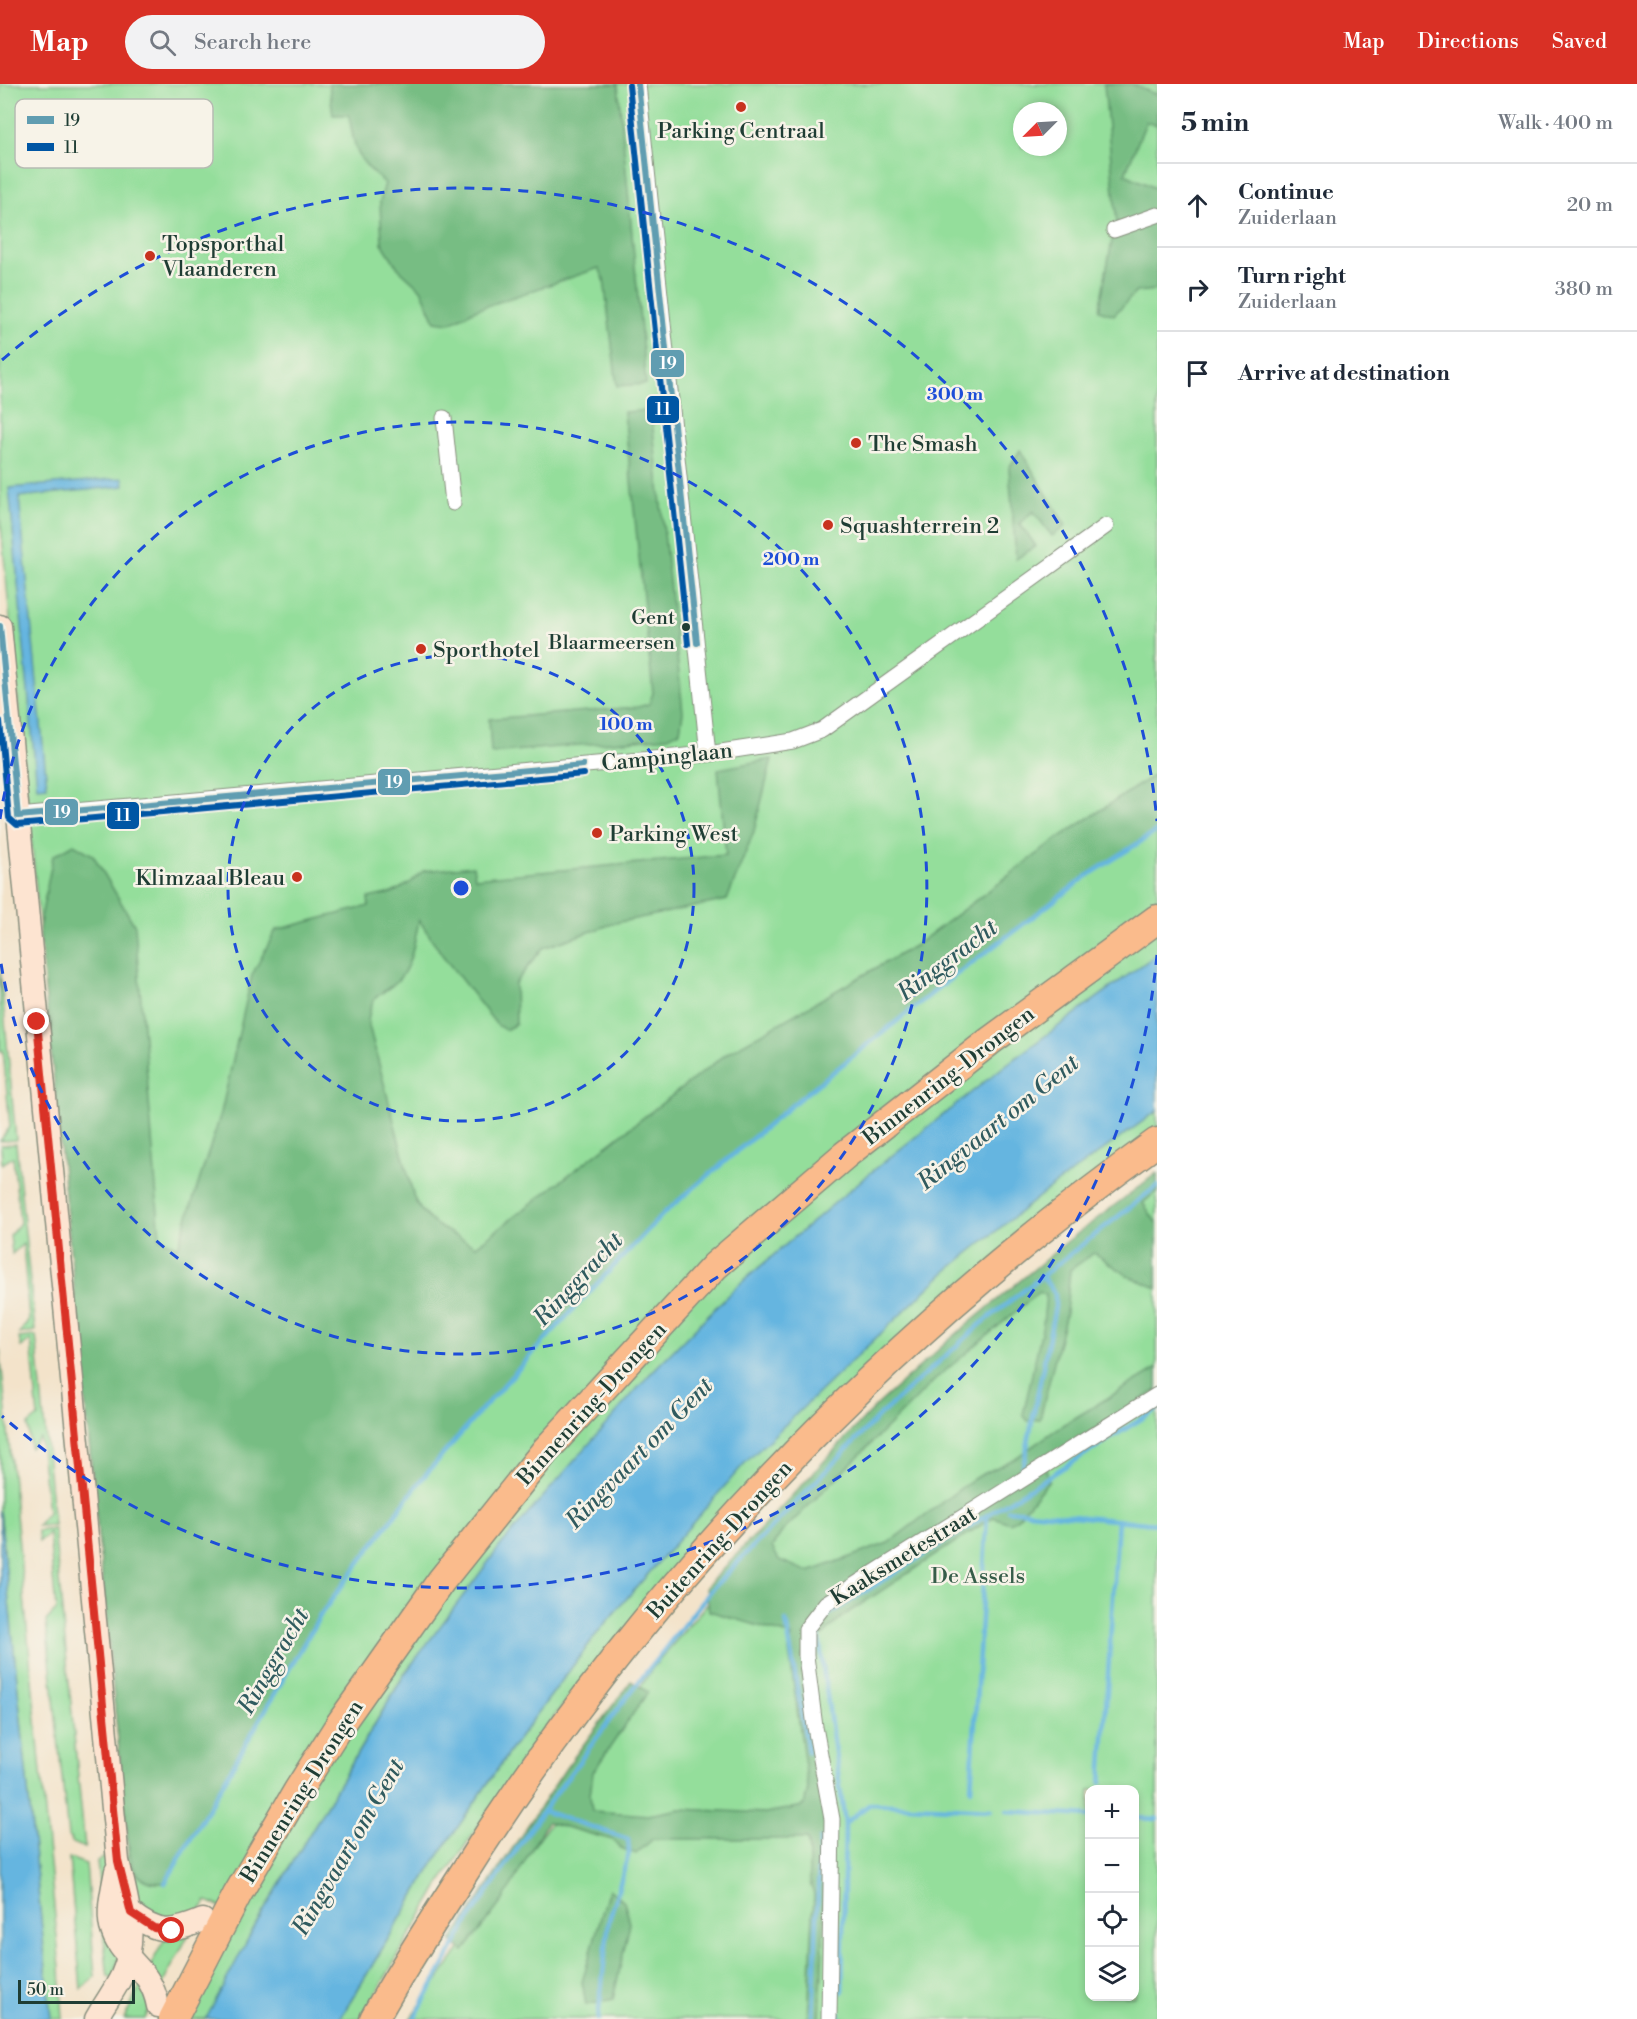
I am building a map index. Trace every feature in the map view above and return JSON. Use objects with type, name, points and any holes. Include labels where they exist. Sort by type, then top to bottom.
[{"type":"highway","name":"Binnenring-Drongen","points":[[161,2015],[237,1895],[340,1724],[385,1658],[481,1528],[546,1450],[716,1266],[845,1155],[990,1041],[1157,919]]},
{"type":"highway","name":"Buitenring-Drongen","points":[[374,2019],[421,1938],[533,1766],[624,1646],[678,1582],[845,1402],[1037,1234],[1157,1142]]},
{"type":"highway","points":[[161,2015],[202,1920],[249,1837],[322,1730],[340,1724]]},
{"type":"street","points":[[638,84],[708,754]]},
{"type":"street","points":[[1114,230],[1157,216]]},
{"type":"street","points":[[444,417],[453,503]]},
{"type":"street","name":"Campinglaan","points":[[18,816],[708,754],[793,741],[822,730],[1106,526]]},
{"type":"street","points":[[0,626],[118,1861],[131,1913],[128,1956],[122,1973],[96,2019]]},
{"type":"street","name":"Kaaksmetestraat","points":[[829,2019],[832,1819],[815,1727],[806,1656],[806,1629],[826,1603],[1157,1395]]},
{"type":"street","points":[[118,1861],[110,1912],[111,1925],[115,1937],[128,1956],[152,1982],[161,2015]]},
{"type":"street","points":[[131,1913],[154,1928],[165,1931],[181,1929],[202,1920]]},
{"type":"green space","points":[[0,84],[1157,84],[1157,954],[1007,1064],[864,1178],[735,1288],[650,1374],[406,1671],[256,1924],[206,2019],[183,2019],[239,1915],[207,1901],[198,1913],[165,1924],[137,1908],[128,1872],[127,1832],[0,515]]},
{"type":"green space","points":[[329,84],[618,84],[646,384],[617,386],[604,279],[599,268],[475,310],[450,323],[435,321],[421,289],[398,268],[382,243],[380,202],[385,183],[368,168],[358,154],[349,115],[333,115]]},
{"type":"green space","points":[[1104,84],[1132,84],[1157,95],[1157,125],[1146,122],[1125,174],[1157,189],[1157,210],[1117,225]]},
{"type":"green space","points":[[1157,215],[1157,290],[1136,292],[1114,315],[1099,310],[1114,230]]},
{"type":"green space","points":[[651,410],[683,712],[680,731],[668,737],[491,753],[489,719],[638,707],[649,704],[653,693],[624,412]]},
{"type":"green space","points":[[1020,450],[1066,526],[1052,536],[1033,511],[1020,524],[1036,546],[1016,559],[1009,468]]},
{"type":"green space","points":[[772,759],[754,831],[727,900],[615,923],[543,948],[515,983],[516,1024],[505,1030],[496,1024],[443,956],[419,920],[407,966],[399,979],[375,999],[368,1022],[414,1198],[432,1222],[476,1246],[729,1052],[916,945],[1060,837],[1157,773],[1157,831],[1087,876],[945,983],[799,1099],[665,1212],[489,1401],[421,1480],[321,1614],[165,1883],[144,1880],[138,1875],[131,1861],[127,1832],[39,928],[53,856],[74,844],[93,855],[135,926],[160,1238],[178,1247],[221,1113],[252,975],[276,930],[369,906],[368,898],[392,893],[410,883],[423,871],[473,866],[475,878],[726,855],[718,769]]},
{"type":"green space","points":[[0,967],[16,1140],[0,1141],[10,1127],[3,1050],[0,1052]]},
{"type":"green space","points":[[1157,1111],[1157,1127],[1096,1173],[605,1650],[531,1747],[443,1879],[361,2019],[340,2019],[436,1859],[514,1745],[601,1628],[744,1463],[944,1273],[1046,1191]]},
{"type":"green space","points":[[16,1144],[35,1331],[19,1334],[29,1319],[23,1244],[12,1254],[10,1235],[20,1223],[13,1157],[2,1164],[1,1145]]},
{"type":"green space","points":[[1157,1173],[1157,1191],[1143,1203],[1157,1224],[1157,1288],[1130,1277],[1094,1253],[1070,1270],[1066,1313],[1040,1419],[1028,1421],[1023,1415],[1043,1324],[1046,1295],[1039,1292],[939,1376],[782,1532],[772,1547],[779,1560],[809,1572],[888,1543],[973,1479],[1014,1459],[1060,1427],[1157,1368],[1157,1390],[1044,1461],[1049,1480],[1018,1518],[1010,1523],[993,1517],[843,1616],[802,1656],[828,1816],[820,2019],[808,2019],[814,1894],[810,1880],[807,1839],[653,1839],[636,1854],[621,1848],[613,1840],[547,1822],[503,1900],[464,1951],[451,1941],[566,1768],[631,1681],[648,1692],[593,1772],[590,1795],[592,1811],[648,1815],[680,1809],[765,1813],[804,1806],[808,1788],[789,1651],[792,1636],[709,1611],[706,1587],[875,1407],[949,1340],[1069,1240]]},
{"type":"green space","name":"De Assels","points":[[1157,1189],[1157,2019],[410,2019],[573,1791],[652,1669],[712,1598],[868,1431]]},
{"type":"green space","points":[[36,1336],[54,1525],[37,1526],[48,1512],[40,1438],[30,1448],[28,1425],[38,1417],[31,1340],[21,1347],[19,1338]]},
{"type":"green space","points":[[0,1349],[63,2019],[51,2019],[0,1511]]},
{"type":"green space","points":[[54,1529],[85,1848],[73,1843],[68,1836],[46,1621],[56,1610],[49,1533],[39,1542],[38,1531]]},
{"type":"green space","points":[[108,1856],[119,1956],[114,1978],[108,1976],[107,1970],[97,1861]]},
{"type":"green space","points":[[69,1858],[86,1864],[95,1977],[81,1989]]},
{"type":"green space","points":[[609,1889],[624,1902],[630,1923],[613,1999],[586,2005],[582,1982]]},
{"type":"green space","points":[[190,1932],[161,1987],[149,1968],[166,1937]]},
{"type":"green space","points":[[143,1980],[150,2007],[145,2019],[124,2019]]},
{"type":"water","points":[[123,478],[124,486],[19,497],[47,786],[37,787],[9,488]]},
{"type":"water","name":"Ringvaart om Gent","points":[[1157,954],[1157,1111],[1046,1191],[944,1273],[744,1464],[601,1628],[514,1745],[436,1859],[340,2019],[206,2019],[256,1924],[406,1672],[501,1545],[650,1374],[735,1288],[864,1178],[1007,1064]]},
{"type":"water","points":[[0,1511],[51,2019],[0,2019]]},
{"type":"waterway","name":"Ringgracht","points":[[165,1883],[321,1614],[421,1480],[489,1401],[578,1304],[665,1212],[799,1099],[945,983],[1087,876],[1157,831]]},
{"type":"waterway","points":[[414,2019],[470,1918],[540,1815],[623,1702],[713,1588],[881,1414],[981,1324],[1157,1186]]},
{"type":"waterway","points":[[1025,1470],[1022,1472],[1055,1307],[1055,1294],[1042,1276]]},
{"type":"waterway","points":[[842,1992],[845,1823],[817,1624],[829,1614],[1157,1409]]},
{"type":"waterway","points":[[1008,1510],[1157,1524]]},
{"type":"waterway","points":[[971,1790],[987,1515]]},
{"type":"waterway","points":[[1101,1783],[1118,1520]]},
{"type":"waterway","points":[[786,1621],[808,1752]]},
{"type":"waterway","points":[[845,1823],[870,1804],[991,1810]]},
{"type":"waterway","points":[[543,1811],[628,1839],[629,1853],[609,1920],[598,2019]]},
{"type":"waterway","points":[[1007,1811],[1085,1816]]},
{"type":"waterway","points":[[1139,1818],[1157,1819]]},
{"type":"waterway","points":[[813,2019],[820,1840]]},
{"type":"waterway","points":[[838,2019],[839,2013]]},
{"type":"transit line","name":"19","points":[[638,84],[697,643]]},
{"type":"transit line","name":"11","points":[[629,85],[688,644]]},
{"type":"transit line","name":"19","points":[[0,626],[18,816],[583,765]]},
{"type":"transit line","name":"11","points":[[0,721],[9,818],[17,825],[584,774]]},
{"type":"place","name":"Parking Centraal","points":[[741,107]]},
{"type":"place","name":"Topsporthal Vlaanderen","points":[[150,256]]},
{"type":"place","name":"The Smash","points":[[856,443]]},
{"type":"place","name":"Squashterrein 2","points":[[828,525]]},
{"type":"place","name":"Gent Blaarmeersen","points":[[686,627]]},
{"type":"place","name":"Sporthotel","points":[[421,649]]},
{"type":"place","name":"Parking West","points":[[597,833]]},
{"type":"place","name":"Klimzaal Bleau","points":[[297,877]]},
{"type":"route","points":[[37,1022],[118,1861],[131,1913],[154,1928],[172,1931]]}]
